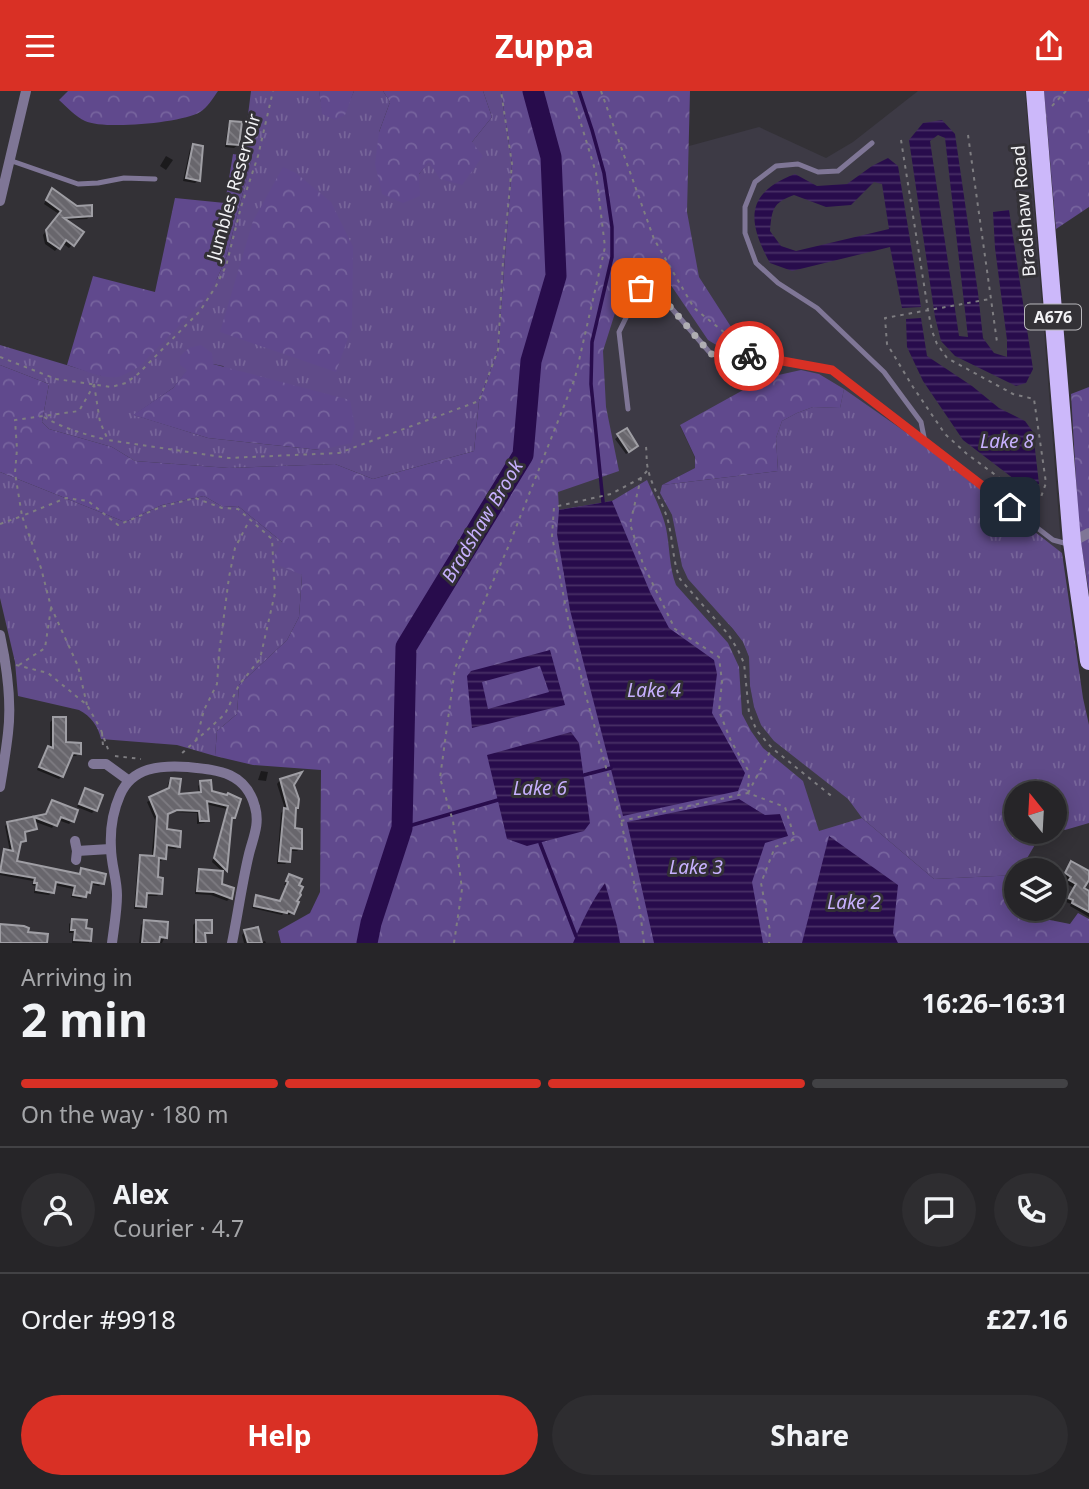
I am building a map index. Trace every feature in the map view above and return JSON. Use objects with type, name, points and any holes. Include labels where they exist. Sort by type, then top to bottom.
[{"type":"main road","name":"Bradshaw Road","points":[[1035,91],[1072,543],[1089,661]]},
{"type":"street","points":[[0,201],[26,91]]},
{"type":"street","points":[[1072,543],[1089,533]]},
{"type":"street","points":[[0,635],[9,705],[0,787]]},
{"type":"street","points":[[102,749],[98,764],[113,768],[128,780]]},
{"type":"street","points":[[112,943],[117,895],[110,849],[114,810],[128,780],[150,769],[172,766],[226,772],[245,787],[252,798],[257,819],[232,943]]},
{"type":"street","points":[[76,851],[110,849]]},
{"type":"lane","points":[[872,143],[838,170],[818,172],[798,164],[776,166],[755,182],[745,207],[745,233],[756,263],[778,283],[817,308],[884,372],[921,422],[925,442]]},
{"type":"lane","points":[[9,160],[78,184],[124,178],[155,179]]},
{"type":"lane","points":[[628,409],[619,332],[641,288],[654,288],[711,354],[766,358],[832,370],[1053,540],[1072,543]]},
{"type":"path","name":"Jumbles Reservoir","points":[[0,357],[56,379],[111,387],[126,383],[138,374],[191,322],[216,286],[226,266],[258,156],[273,91]]},
{"type":"path","points":[[43,416],[77,432],[108,440],[228,459],[340,453],[479,401],[498,350],[512,164],[501,91]]},
{"type":"path","points":[[454,943],[462,888],[453,821],[440,778],[455,668],[509,545],[575,378],[605,247],[596,173],[570,91]]},
{"type":"path","points":[[601,91],[653,239],[694,308],[730,337],[746,356]]},
{"type":"path","points":[[968,135],[997,342]]},
{"type":"path","points":[[901,140],[928,310],[937,344],[947,358],[1013,394],[1034,399],[1046,483],[1041,497],[1028,499],[967,454],[945,433],[887,344],[885,318],[928,310],[990,299]]},
{"type":"path","points":[[86,705],[78,666],[51,607],[41,568],[22,516],[15,473],[15,420],[79,411],[94,384]]},
{"type":"path","points":[[94,384],[100,422],[108,440]]},
{"type":"path","points":[[646,447],[648,471],[665,509],[676,569],[680,579],[728,634],[738,650],[744,663],[749,713],[757,731],[772,748],[834,799]]},
{"type":"path","points":[[645,943],[621,821],[584,689],[552,536],[554,507],[611,494],[641,478],[648,471]]},
{"type":"path","points":[[641,478],[630,524],[638,551],[675,629],[719,657],[722,682],[719,711],[731,741],[749,772],[748,793]]},
{"type":"path","points":[[0,524],[66,498],[88,501],[118,525],[161,507],[195,498],[222,509],[238,509],[272,539],[275,593],[261,659],[239,685],[225,714],[176,758]]},
{"type":"path","points":[[196,742],[204,710],[217,684],[220,642],[235,548],[250,519]]},
{"type":"path","points":[[19,665],[45,648],[51,607]]},
{"type":"path","points":[[6,666],[19,665],[48,673],[86,705],[101,730],[110,756],[141,759]]},
{"type":"path","points":[[101,730],[102,749]]},
{"type":"path","points":[[748,793],[772,748]]},
{"type":"path","points":[[621,821],[748,793],[785,807],[795,839],[775,847],[761,883],[770,931],[769,943]]},
{"type":"shaded area","points":[[918,91],[1025,91],[1062,557],[680,426],[695,458],[695,468],[662,485],[660,493],[672,515],[682,566],[743,642],[749,657],[754,707],[761,725],[848,799],[862,818],[512,943],[517,544],[612,244],[689,146],[759,127],[826,158],[853,142]]},
{"type":"green space","points":[[68,91],[218,91],[205,108],[191,116],[161,122],[108,125],[85,121],[75,114],[59,100]]},
{"type":"green space","points":[[251,91],[319,91],[323,114],[351,98],[354,91],[383,91],[390,102],[379,132],[419,174],[429,161],[472,142],[492,117],[483,91],[501,91],[512,164],[498,350],[479,401],[474,451],[373,479],[335,464],[229,468],[135,461],[112,447],[49,429],[42,422],[49,384],[0,365],[0,345],[103,376],[217,279],[227,255],[252,157],[243,155]],"holes":[[[213,364],[223,366],[320,450],[208,438],[134,415],[173,388],[188,370]]]},
{"type":"green space","points":[[319,91],[354,91],[345,115],[335,120],[322,114]]},
{"type":"green space","points":[[383,91],[483,91],[492,117],[472,142],[483,156],[462,185],[440,179],[429,162],[419,174],[420,196],[403,203],[382,194],[375,164],[379,132],[390,102]]},
{"type":"green space","points":[[501,91],[690,91],[687,212],[699,277],[742,344],[718,346],[708,340],[660,269],[648,266],[627,275],[603,351],[606,407],[619,471],[558,492],[559,510],[612,501],[647,480],[664,522],[676,585],[728,643],[739,667],[742,714],[763,748],[803,781],[819,831],[862,818],[934,879],[1004,876],[1004,921],[1055,921],[1070,924],[1078,913],[1089,919],[1089,943],[281,943],[278,931],[310,913],[320,892],[321,770],[253,765],[215,756],[217,731],[237,714],[239,685],[287,640],[299,617],[302,575],[271,562],[282,542],[238,506],[223,507],[204,496],[162,505],[125,522],[0,472],[0,365],[49,384],[42,422],[49,429],[112,447],[135,461],[229,468],[335,464],[373,479],[474,451],[479,401],[498,350],[512,164]]},
{"type":"green space","points":[[1044,91],[1089,91],[1089,207],[1056,229]]},
{"type":"green space","points":[[233,154],[252,157],[227,255],[217,279],[203,301],[139,367],[123,375],[105,377],[67,365],[93,276],[155,292],[175,198],[225,203]]},
{"type":"green space","points":[[283,167],[296,173],[331,202],[353,247],[352,327],[336,372],[220,332],[253,221]]},
{"type":"green space","points":[[201,345],[212,353],[213,364],[350,400],[355,427],[351,443],[320,450],[208,438],[133,415],[173,388],[187,370],[180,365],[180,356],[189,348]]},
{"type":"green space","points":[[801,370],[819,374],[844,389],[840,408],[813,407],[782,421],[776,438],[778,471],[662,485],[695,468],[695,457],[680,425],[765,378]]},
{"type":"green space","points":[[1089,387],[1089,593],[1079,531],[1071,394]]},
{"type":"green space","points":[[844,389],[917,440],[1062,553],[1089,725],[1089,823],[1068,829],[1068,781],[1004,781],[1004,844],[1035,844],[1027,858],[1004,858],[1004,876],[934,879],[862,818],[848,799],[774,741],[761,725],[754,707],[749,657],[743,642],[688,579],[682,566],[672,515],[660,493],[662,485],[778,471],[776,438],[782,421],[813,407],[840,408]]},
{"type":"green space","points":[[0,472],[125,522],[162,505],[204,496],[223,507],[238,506],[282,542],[302,575],[299,617],[287,640],[239,685],[237,714],[217,731],[215,756],[177,745],[101,739],[93,722],[79,710],[18,696],[15,662],[0,598]]},
{"type":"water","points":[[942,120],[955,134],[983,338],[994,353],[1007,357],[993,212],[1009,210],[1033,369],[1026,383],[1016,386],[955,356],[941,341],[935,317],[909,140],[923,123]],"holes":[[[938,135],[945,138],[968,337],[959,336],[930,141]]]},
{"type":"water","points":[[888,158],[898,166],[921,307],[902,308],[890,247],[792,271],[770,263],[757,234],[755,210],[759,199],[779,182],[795,174],[817,186],[847,184]],"holes":[[[874,182],[882,184],[889,229],[796,251],[781,246],[770,231],[777,204],[794,195],[826,207],[851,205]]]},
{"type":"water","name":"Lake 8","points":[[921,318],[927,356],[999,408],[1025,421],[1033,432],[1039,484],[1022,485],[963,440],[923,381],[907,347],[906,319]]},
{"type":"water","name":"Lake 4","points":[[612,501],[650,592],[669,628],[714,660],[717,674],[712,713],[745,773],[738,791],[623,816],[570,610],[557,534],[559,510]]},
{"type":"water","points":[[550,650],[565,705],[472,728],[467,676],[471,671]],"holes":[[[540,666],[549,692],[488,709],[482,682]]]},
{"type":"water","name":"Lake 6","points":[[571,732],[579,743],[590,823],[584,831],[527,846],[507,839],[487,755]]},
{"type":"water","name":"Lake 3","points":[[739,799],[765,815],[780,814],[788,836],[765,843],[752,882],[763,943],[654,943],[627,822]]},
{"type":"water","name":"Lake 2","points":[[829,836],[898,885],[893,933],[898,943],[802,943]]},
{"type":"water","points":[[605,883],[620,943],[573,943],[591,905]]},
{"type":"building","points":[[230,121],[242,122],[239,145],[227,144]]},
{"type":"building","points":[[193,144],[203,146],[200,181],[186,178]]},
{"type":"building","points":[[52,188],[77,206],[92,205],[92,216],[64,218],[84,232],[74,246],[66,240],[60,249],[48,241],[46,230],[61,211],[46,200]]},
{"type":"building","points":[[627,428],[638,446],[629,452],[617,434]]},
{"type":"building","points":[[53,717],[66,717],[66,742],[81,743],[81,754],[73,753],[63,777],[39,767],[48,746],[53,748]]},
{"type":"building","points":[[302,772],[294,785],[299,799],[295,828],[302,829],[302,849],[291,848],[290,862],[279,861],[284,808],[288,809],[280,779]]},
{"type":"building","points":[[171,778],[181,779],[179,794],[201,792],[200,781],[211,780],[212,791],[227,795],[228,793],[241,799],[235,818],[232,818],[227,871],[214,858],[228,806],[207,801],[209,821],[200,821],[199,811],[177,810],[168,814],[167,829],[181,831],[180,847],[167,845],[166,859],[159,858],[158,877],[163,878],[162,894],[147,893],[146,907],[136,906],[140,855],[154,856],[157,816],[149,797],[169,788]]},
{"type":"building","points":[[85,788],[103,795],[97,811],[79,804]]},
{"type":"building","points":[[52,800],[78,810],[74,822],[61,817],[57,826],[34,817],[37,829],[25,832],[26,841],[21,842],[17,861],[80,874],[81,868],[106,874],[104,884],[92,882],[90,893],[87,892],[86,897],[73,895],[75,886],[56,882],[54,893],[36,890],[35,878],[0,872],[4,849],[13,851],[7,822],[46,814]]},
{"type":"building","points":[[1071,861],[1089,871],[1089,880],[1084,888],[1089,891],[1089,912],[1068,898],[1076,884],[1069,880],[1071,877],[1067,874]]},
{"type":"building","points":[[199,869],[223,871],[222,884],[234,888],[232,899],[214,892],[197,891]]},
{"type":"building","points":[[289,874],[302,879],[299,885],[303,887],[294,914],[254,906],[256,895],[280,901]]},
{"type":"building","points":[[72,919],[87,920],[86,928],[92,929],[91,941],[74,940]]},
{"type":"building","points":[[144,920],[168,922],[167,938],[160,937],[159,943],[142,943]]},
{"type":"building","points":[[196,920],[212,920],[212,933],[205,933],[206,943],[196,943]]},
{"type":"building","points":[[0,924],[24,926],[29,928],[28,932],[48,934],[47,943],[0,943]]},
{"type":"building","points":[[258,927],[262,943],[248,943],[244,930]]},
{"type":"waterway","name":"Bradshaw Brook","points":[[367,943],[402,828],[406,647],[523,455],[531,361],[556,276],[551,157],[533,91]]},
{"type":"waterway","points":[[579,91],[604,173],[612,227],[612,257],[592,342],[591,384],[603,502]]},
{"type":"waterway","points":[[584,775],[611,768]]},
{"type":"waterway","points":[[402,828],[498,800]]},
{"type":"waterway","points":[[540,843],[576,936]]},
{"type":"way so far","points":[[641,288],[654,288],[711,354],[749,356]]},
{"type":"route","points":[[749,356],[832,370],[1010,507]]}]
